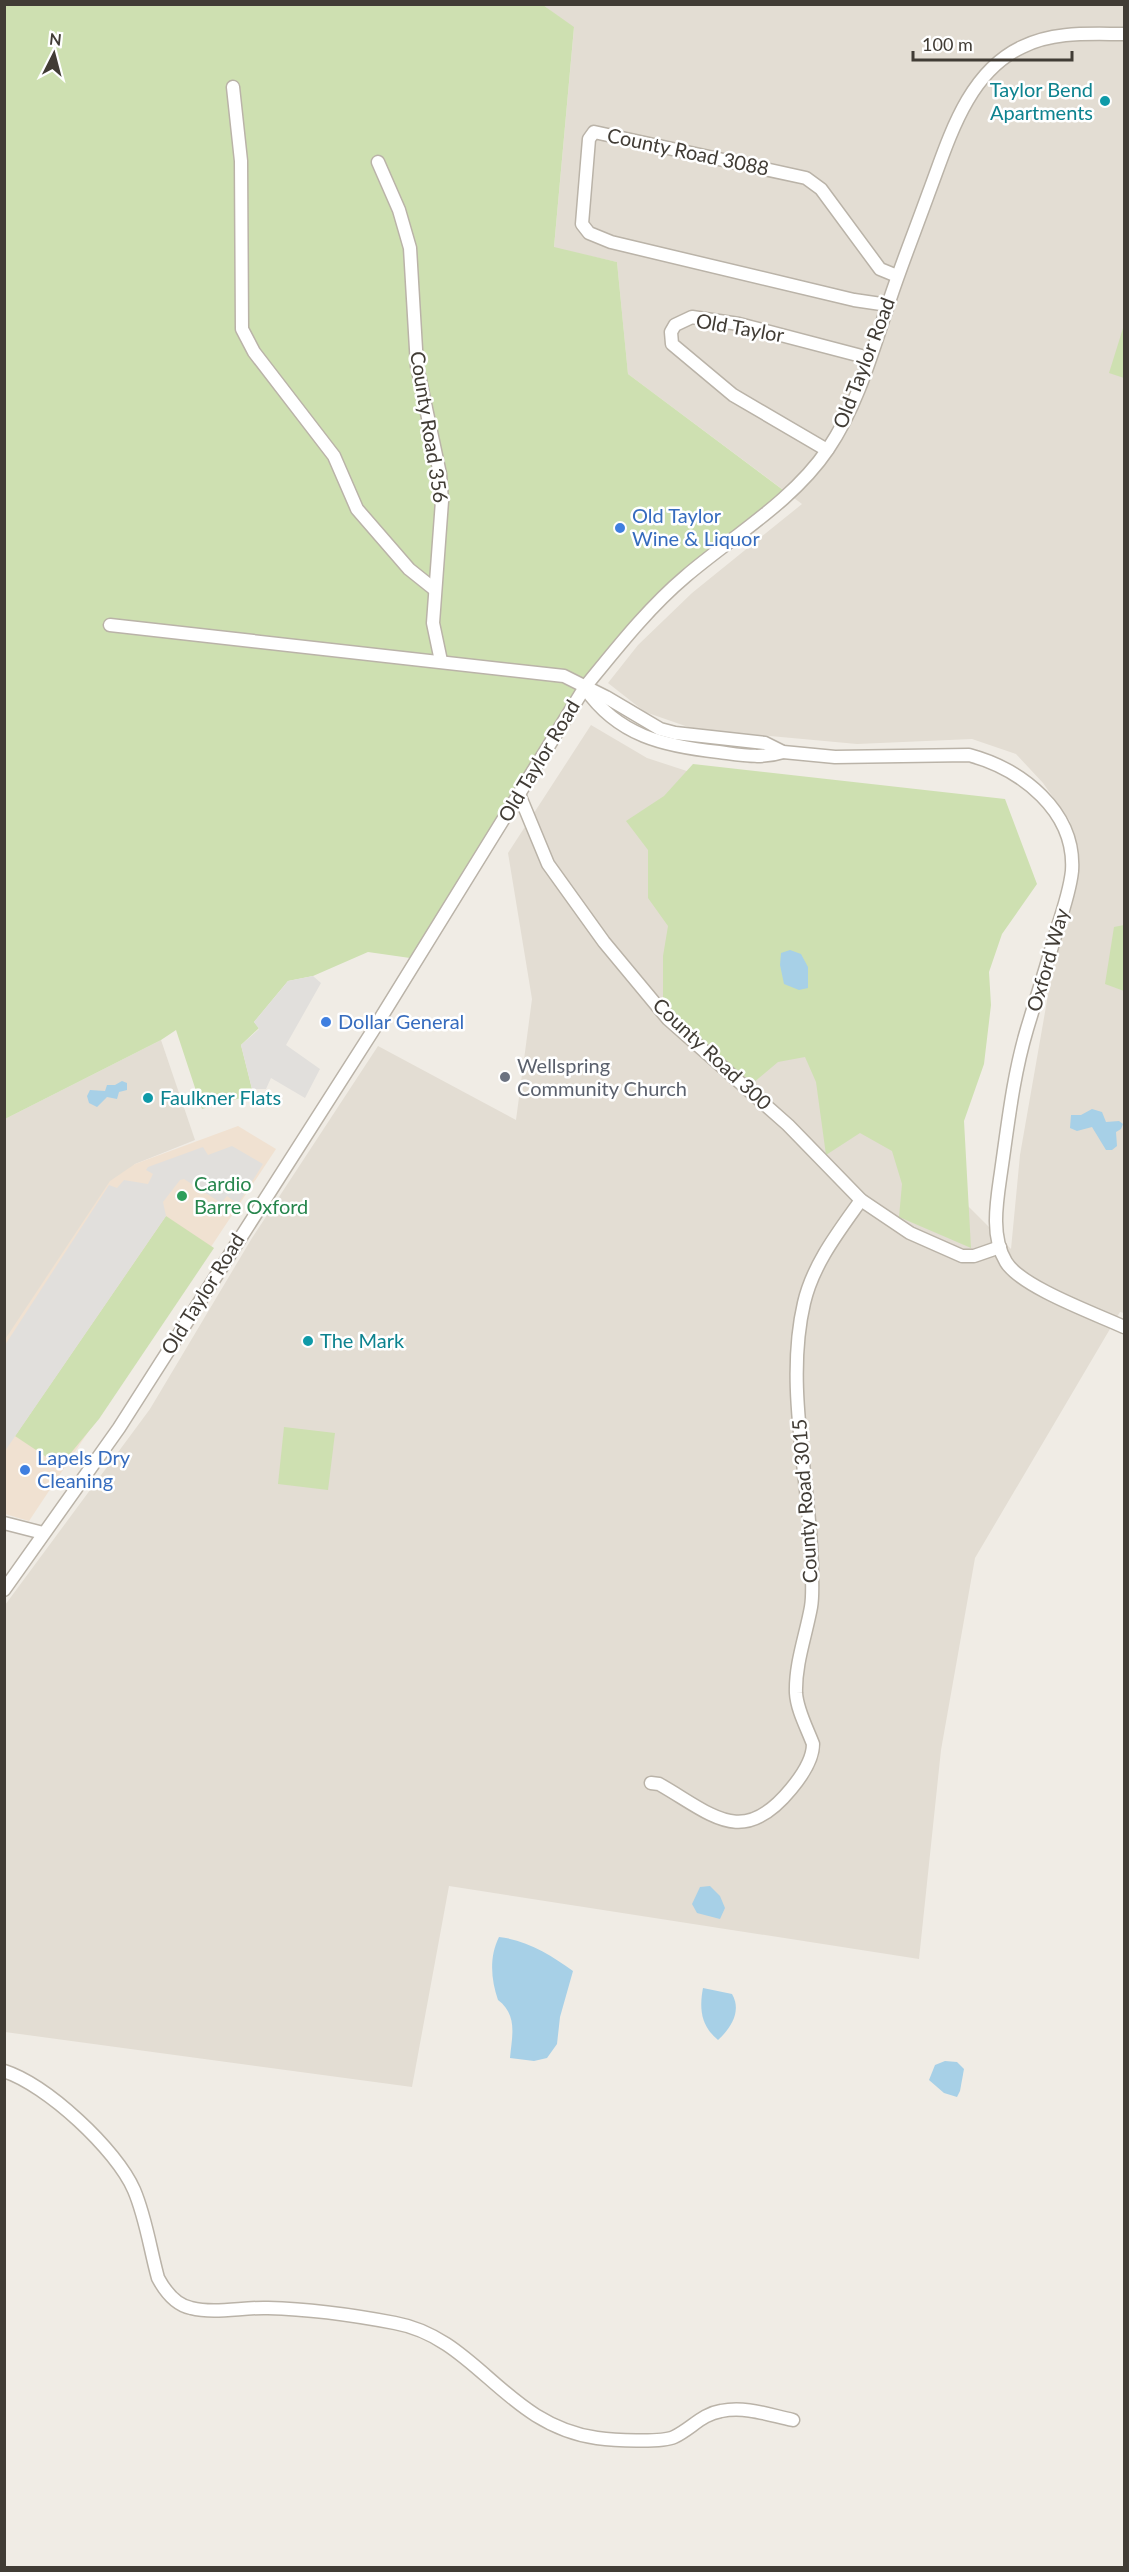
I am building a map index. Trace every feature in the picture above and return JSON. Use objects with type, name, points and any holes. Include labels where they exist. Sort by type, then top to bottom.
[{"type":"street","name":"Old Taylor Road","points":[[4,1590],[119,1428],[372,1032],[519,794],[536,761],[585,687],[626,636],[683,578],[776,504],[810,472],[827,450],[854,400],[897,276],[945,149],[964,106],[982,78],[1002,59],[1044,38],[1072,34],[1125,34]]},
{"type":"street","points":[[234,87],[241,161],[242,329],[254,352],[334,456],[357,509],[409,569],[434,589]]},
{"type":"street","name":"County Road 3088","points":[[888,305],[854,300],[611,242],[590,233],[582,224],[589,139],[594,132],[806,178],[821,189],[880,269],[897,276]]},
{"type":"street","name":"County Road 356","points":[[378,162],[399,210],[410,248],[417,366],[440,474],[442,501],[433,622],[441,661]]},
{"type":"street","name":"Old Taylor","points":[[827,450],[733,395],[672,344],[671,332],[675,325],[692,317],[739,324],[869,358]]},
{"type":"street","points":[[111,625],[564,676],[585,687]]},
{"type":"street","name":"Oxford Way","points":[[585,687],[660,729],[765,743],[783,752],[835,757],[969,755],[1000,765],[1025,780],[1059,817],[1070,850],[1072,871],[1016,1073],[997,1204],[1000,1247],[1005,1261],[1026,1281],[1125,1327]]},
{"type":"street","name":"County Road 300","points":[[519,794],[548,864],[604,942],[668,1019],[788,1125],[861,1200],[910,1233],[962,1256],[974,1256],[1000,1247]]},
{"type":"street","name":"County Road 3015","points":[[651,1783],[659,1784],[716,1817],[747,1822],[764,1816],[778,1804],[793,1786],[813,1752],[813,1744],[796,1695],[798,1672],[812,1604],[812,1585],[808,1495],[795,1389],[796,1350],[804,1301],[827,1247],[861,1200]]},
{"type":"street","points":[[4,1523],[43,1533]]},
{"type":"street","points":[[4,2071],[19,2076],[53,2099],[109,2153],[133,2188],[158,2278],[164,2289],[189,2308],[311,2310],[422,2330],[463,2356],[523,2409],[549,2424],[596,2438],[634,2440],[673,2438],[700,2418],[720,2411],[745,2409],[793,2420]]},
{"type":"shaded area","points":[[543,5],[1124,5],[1124,1313],[1120,1312],[975,1558],[941,1750],[919,1959],[449,1886],[412,2087],[5,2032],[5,1605],[150,1409],[252,1238],[378,1046],[516,1120],[532,999],[508,853],[591,725],[647,758],[699,775],[882,1120],[1011,1249],[1020,1155],[1048,995],[1077,874],[1070,821],[1043,783],[1016,754],[972,739],[857,744],[694,729],[645,712],[608,683],[638,645],[692,593],[802,504],[628,374],[617,262],[554,248],[574,28]]},
{"type":"shaded area","points":[[313,976],[321,983],[286,1045],[320,1069],[305,1098],[271,1078],[266,1089],[252,1089],[241,1045],[259,1029],[254,1022],[288,981]]},
{"type":"shaded area","points":[[161,1040],[195,1140],[135,1164],[5,1340],[5,1119]]},
{"type":"shaded area","points":[[238,1126],[276,1149],[29,1521],[5,1514],[4,1341],[110,1181],[135,1164]]},
{"type":"shaded area","points":[[232,1146],[263,1164],[238,1204],[227,1196],[221,1203],[184,1179],[180,1180],[163,1202],[166,1216],[5,1451],[5,1345],[109,1185],[117,1188],[124,1180],[148,1184],[153,1174],[146,1170],[148,1167],[203,1147],[208,1155]]},
{"type":"green space","points":[[5,5],[543,5],[574,27],[554,247],[617,262],[628,374],[787,493],[686,576],[585,687],[417,959],[368,952],[313,976],[288,981],[254,1022],[259,1028],[241,1045],[252,1089],[244,1097],[202,1109],[176,1030],[161,1040],[5,1119]]},
{"type":"green space","points":[[1124,325],[1124,378],[1109,373]]},
{"type":"green space","points":[[693,764],[1005,799],[1037,884],[1002,934],[989,972],[991,1005],[984,1064],[964,1121],[971,1248],[899,1217],[902,1184],[892,1151],[860,1133],[826,1155],[816,1082],[805,1057],[778,1062],[753,1083],[703,1043],[663,1000],[663,956],[668,926],[648,898],[648,850],[626,821],[664,796]]},
{"type":"green space","points":[[1124,925],[1124,991],[1105,984],[1114,927]]},
{"type":"green space","points":[[166,1216],[214,1248],[99,1419],[60,1466],[15,1436]]},
{"type":"green space","points":[[284,1427],[335,1433],[328,1490],[278,1484]]},
{"type":"water","points":[[790,950],[801,954],[808,967],[808,988],[799,990],[784,984],[780,965],[781,953]]},
{"type":"water","points":[[122,1081],[127,1083],[127,1090],[119,1092],[117,1099],[107,1097],[97,1107],[89,1103],[87,1096],[90,1090],[105,1091],[107,1085],[115,1085]]},
{"type":"water","points":[[1092,1109],[1102,1112],[1106,1122],[1119,1121],[1123,1124],[1116,1132],[1117,1146],[1112,1150],[1106,1150],[1092,1127],[1077,1131],[1070,1128],[1071,1115],[1081,1115]]},
{"type":"water","points":[[710,1886],[720,1896],[725,1908],[720,1919],[697,1913],[692,1904],[700,1887]]},
{"type":"water","points":[[499,1937],[519,1941],[538,1949],[573,1971],[560,2017],[557,2044],[547,2058],[534,2061],[510,2058],[511,2019],[509,2012],[498,2000],[493,1977],[492,1960]]},
{"type":"water","points":[[703,1988],[732,1994],[735,2000],[734,2019],[718,2040],[708,2029],[703,2017],[701,2003]]},
{"type":"water","points":[[945,2061],[957,2062],[964,2069],[957,2097],[944,2093],[929,2080],[935,2065]]},
{"type":"place","name":"Taylor Bend Apartments","points":[[1105,101]]},
{"type":"place","name":"Old Taylor Wine & Liquor","points":[[620,528]]},
{"type":"place","name":"Dollar General","points":[[326,1022]]},
{"type":"place","name":"Wellspring Community Church","points":[[505,1077]]},
{"type":"place","name":"Faulkner Flats","points":[[148,1098]]},
{"type":"place","name":"Cardio Barre Oxford","points":[[182,1196]]},
{"type":"place","name":"The Mark","points":[[308,1341]]},
{"type":"place","name":"Lapels Dry Cleaning","points":[[25,1470]]}]
